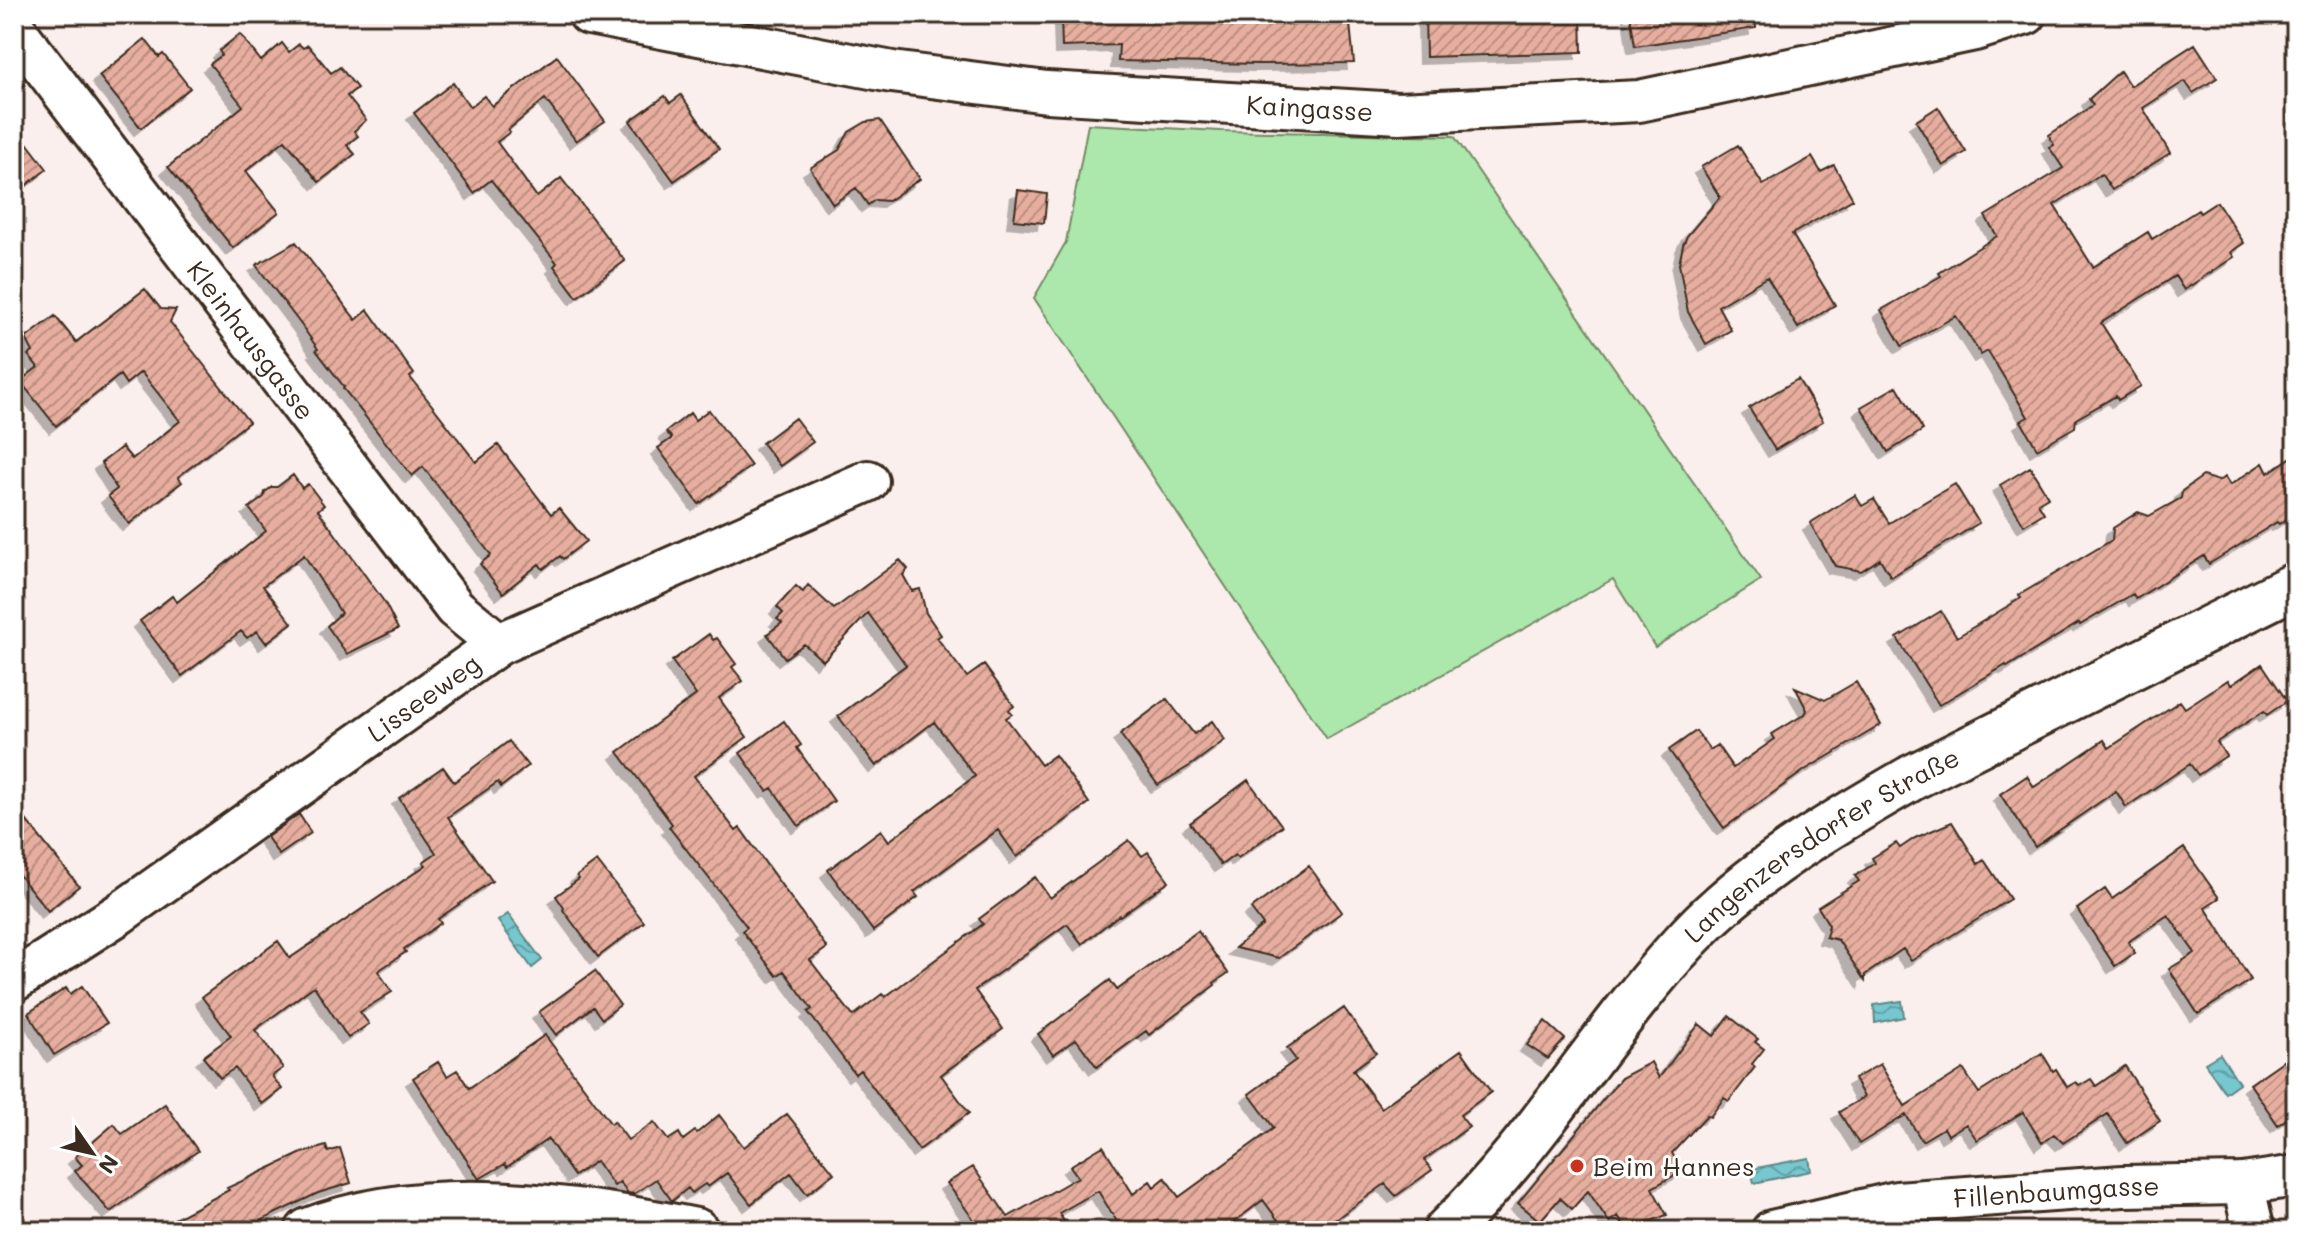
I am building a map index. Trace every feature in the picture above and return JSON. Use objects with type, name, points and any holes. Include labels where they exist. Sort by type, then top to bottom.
[{"type":"main road","name":"Langenzersdorfer Straße","points":[[1446,1231],[1479,1199],[1650,982],[1691,935],[1765,870],[1913,777],[2296,585]]},
{"type":"main road","points":[[308,1231],[378,1210],[517,1205],[607,1214],[696,1231]]},
{"type":"street","points":[[14,18],[31,14]]},
{"type":"street","name":"Kaingasse","points":[[589,14],[892,72],[1047,92],[1399,113],[1639,101],[1975,30],[2026,14]]},
{"type":"street","name":"Kleinhausgasse","points":[[14,28],[455,608],[499,644]]},
{"type":"street","name":"Lisseeweg","points":[[14,981],[119,914],[499,644],[868,481]]},
{"type":"street","name":"Fillenbaumgasse","points":[[1772,1231],[1897,1202],[2123,1186],[2243,1184],[2296,1176]]},
{"type":"street","points":[[2243,1184],[2256,1231]]},
{"type":"green space","points":[[1088,124],[1221,131],[1454,136],[1761,580],[1655,647],[1613,579],[1327,739],[1034,298],[1066,242]]},
{"type":"water","points":[[508,914],[542,960],[532,968],[498,921]]},
{"type":"water","points":[[1902,1001],[1904,1017],[1875,1023],[1874,1005]]},
{"type":"water","points":[[2220,1054],[2239,1083],[2225,1093],[2205,1063]]},
{"type":"water","points":[[1809,1158],[1811,1171],[1754,1183],[1751,1169]]},
{"type":"building","points":[[1349,14],[1354,63],[1118,61],[1119,45],[1062,47],[1061,17]]},
{"type":"building","points":[[1581,14],[1582,52],[1426,57],[1425,15]]},
{"type":"building","points":[[1630,14],[1755,14],[1756,28],[1635,46]]},
{"type":"building","points":[[240,34],[261,61],[282,43],[289,52],[299,44],[303,48],[308,45],[331,73],[340,67],[357,88],[347,96],[366,120],[354,131],[358,136],[347,145],[355,154],[319,182],[285,140],[246,171],[279,212],[233,248],[168,167],[243,106],[210,64],[222,55],[219,51]]},
{"type":"building","points":[[145,39],[159,57],[163,54],[190,88],[141,128],[99,76]]},
{"type":"building","points":[[2195,44],[2217,78],[2193,93],[2185,81],[2143,108],[2170,153],[2112,190],[2101,174],[2054,205],[2093,267],[2148,232],[2152,239],[2198,210],[2200,213],[2217,202],[2244,243],[2231,252],[2234,257],[2184,290],[2175,276],[2101,323],[2141,386],[2118,400],[2116,396],[2076,419],[2075,427],[2037,449],[2021,421],[2028,417],[1988,351],[1981,355],[1956,316],[1902,346],[1881,310],[1941,276],[1939,273],[1997,236],[1985,216],[2063,168],[2049,147],[2054,145],[2049,135],[2093,105],[2089,99],[2120,71],[2130,86]]},
{"type":"building","points":[[557,56],[605,121],[576,141],[545,99],[497,142],[537,197],[561,178],[625,261],[577,297],[554,266],[557,263],[491,180],[474,193],[414,113],[453,83],[470,107],[484,96],[492,106]]},
{"type":"building","points":[[681,95],[719,149],[674,181],[630,121],[665,96],[670,103]]},
{"type":"building","points":[[1938,107],[1966,152],[1943,166],[1916,121]]},
{"type":"building","points":[[880,120],[920,179],[888,201],[875,200],[868,205],[856,188],[833,204],[810,168],[839,150],[849,132],[866,122]]},
{"type":"building","points":[[14,126],[47,169],[14,195]]},
{"type":"building","points":[[1738,145],[1763,185],[1812,157],[1821,172],[1834,165],[1853,199],[1792,234],[1835,305],[1798,328],[1767,277],[1718,306],[1731,330],[1706,344],[1688,312],[1679,264],[1687,236],[1720,197],[1701,167]]},
{"type":"building","points":[[1018,190],[1047,194],[1044,223],[1014,220]]},
{"type":"building","points":[[296,242],[356,320],[368,310],[414,374],[410,377],[476,462],[498,445],[551,514],[559,508],[586,541],[563,559],[560,556],[543,569],[539,564],[503,593],[480,564],[491,555],[423,467],[412,476],[343,388],[256,265]]},
{"type":"building","points":[[145,289],[161,309],[176,310],[170,322],[249,422],[178,477],[182,482],[129,524],[108,496],[117,489],[101,463],[122,447],[132,459],[180,421],[141,372],[126,384],[120,375],[56,426],[20,381],[38,367],[28,355],[33,352],[26,338],[55,316],[76,342]]},
{"type":"building","points":[[1798,379],[1823,421],[1775,450],[1749,408]]},
{"type":"building","points":[[1897,386],[1923,430],[1888,452],[1861,407]]},
{"type":"building","points":[[709,410],[751,466],[699,504],[658,448],[672,438],[666,432],[690,413],[695,420]]},
{"type":"building","points":[[795,418],[813,442],[780,466],[762,443]]},
{"type":"building","points":[[2296,454],[2296,513],[2209,564],[2204,556],[2136,599],[2133,594],[2079,623],[1939,705],[1897,638],[1941,611],[1957,637],[2021,598],[2019,595],[2112,540],[2113,528],[2138,512],[2149,516],[2181,498],[2182,491],[2203,476],[2218,481],[2225,477],[2230,485],[2263,463],[2268,473]]},
{"type":"building","points":[[2030,467],[2048,497],[2038,503],[2044,513],[2024,525],[2000,485]]},
{"type":"building","points":[[293,475],[302,488],[308,484],[324,505],[318,510],[385,603],[398,629],[347,654],[327,626],[341,613],[304,555],[263,586],[292,623],[266,643],[257,631],[247,638],[241,631],[182,676],[140,621],[172,596],[177,602],[266,531],[249,508],[264,497],[265,492]]},
{"type":"building","points":[[1955,484],[1979,523],[1891,577],[1880,559],[1861,571],[1835,566],[1810,523],[1855,495],[1862,506],[1874,499],[1889,523]]},
{"type":"building","points":[[900,560],[908,569],[903,575],[912,591],[920,589],[926,613],[941,635],[937,638],[967,677],[984,665],[1014,706],[1009,710],[1012,714],[1006,718],[1041,765],[1055,755],[1089,803],[1017,857],[998,830],[914,892],[918,897],[873,931],[828,870],[881,830],[889,841],[975,776],[934,722],[876,766],[838,716],[906,665],[868,613],[823,661],[804,644],[785,658],[767,634],[782,623],[777,619],[783,613],[777,607],[796,586],[803,592],[808,585],[834,609]]},
{"type":"building","points":[[709,634],[713,640],[717,638],[736,664],[732,667],[743,681],[719,698],[747,737],[694,776],[736,831],[740,828],[827,948],[810,960],[853,1016],[882,994],[885,997],[983,924],[979,919],[1035,877],[1050,898],[1129,840],[1142,856],[1148,852],[1169,881],[1082,944],[1067,924],[975,990],[1003,1029],[941,1075],[969,1113],[919,1150],[860,1070],[855,1074],[808,1012],[812,1009],[784,971],[777,976],[742,931],[747,927],[669,827],[672,824],[618,752],[696,695],[672,661]]},
{"type":"building","points":[[2262,664],[2287,701],[2267,715],[2264,711],[2217,742],[2226,756],[2198,775],[2190,764],[2126,807],[2116,791],[2035,847],[2000,794],[2027,776],[2034,787],[2104,740],[2109,748],[2180,701],[2185,708],[2228,680],[2231,685]]},
{"type":"building","points":[[1856,682],[1881,725],[1805,770],[1724,828],[1669,750],[1696,731],[1710,750],[1717,745],[1733,768],[1775,739],[1772,734],[1805,714],[1807,710],[1795,687],[1825,700]]},
{"type":"building","points":[[1167,699],[1194,734],[1212,721],[1225,740],[1158,785],[1120,734]]},
{"type":"building","points":[[784,721],[801,745],[797,748],[834,801],[799,826],[772,788],[767,791],[740,753]]},
{"type":"building","points":[[509,741],[528,766],[501,787],[498,782],[448,817],[492,881],[438,919],[441,923],[378,971],[392,992],[360,1012],[369,1024],[348,1038],[314,986],[255,1030],[283,1068],[272,1076],[282,1089],[262,1104],[235,1068],[220,1078],[203,1057],[231,1036],[202,997],[278,941],[290,958],[426,865],[423,862],[436,853],[399,798],[443,767],[454,782]]},
{"type":"building","points":[[1248,780],[1282,826],[1238,858],[1235,855],[1221,865],[1190,823]]},
{"type":"building","points":[[14,805],[79,886],[48,911],[14,869]]},
{"type":"building","points":[[299,814],[311,833],[279,855],[267,837]]},
{"type":"building","points":[[1952,822],[1978,864],[1984,860],[2010,899],[1911,961],[1903,949],[1865,975],[1865,981],[1838,940],[1826,937],[1829,925],[1818,907],[1859,881],[1855,876],[1875,863],[1872,858],[1896,843],[1900,848]]},
{"type":"building","points":[[2184,848],[2219,898],[2205,907],[2251,980],[2198,1014],[2169,969],[2195,953],[2168,915],[2128,942],[2135,953],[2115,966],[2077,909],[2105,889],[2112,899]]},
{"type":"building","points":[[597,861],[644,922],[598,957],[556,896]]},
{"type":"building","points":[[1309,866],[1342,912],[1279,958],[1235,948],[1263,925],[1251,909]]},
{"type":"building","points":[[1198,931],[1228,973],[1215,985],[1149,1035],[1146,1031],[1097,1067],[1076,1039],[1053,1055],[1038,1034],[1110,980],[1117,990]]},
{"type":"building","points":[[595,971],[620,1005],[602,1019],[593,1007],[556,1035],[539,1012]]},
{"type":"building","points":[[82,986],[107,1023],[54,1055],[28,1013],[66,988],[70,994]]},
{"type":"building","points":[[1344,1008],[1376,1053],[1353,1070],[1381,1108],[1461,1050],[1491,1092],[1460,1115],[1469,1127],[1424,1160],[1432,1170],[1396,1196],[1385,1184],[1339,1217],[1307,1231],[1286,1231],[1263,1200],[1222,1231],[1123,1231],[1098,1191],[1059,1213],[1070,1231],[982,1231],[947,1183],[973,1167],[1008,1217],[1078,1177],[1070,1166],[1103,1146],[1133,1194],[1150,1181],[1154,1187],[1165,1178],[1179,1197],[1274,1128],[1249,1094],[1296,1060],[1287,1048]]},
{"type":"building","points":[[1729,1016],[1758,1039],[1755,1042],[1764,1049],[1752,1064],[1755,1067],[1729,1101],[1724,1098],[1710,1117],[1707,1115],[1672,1153],[1682,1171],[1652,1188],[1667,1215],[1627,1230],[1618,1216],[1609,1222],[1588,1191],[1572,1209],[1560,1198],[1540,1221],[1518,1203],[1621,1078],[1651,1062],[1659,1078],[1699,1024],[1714,1036]]},
{"type":"building","points":[[1545,1021],[1565,1039],[1548,1059],[1527,1045]]},
{"type":"building","points":[[545,1035],[611,1124],[614,1121],[628,1140],[654,1122],[668,1140],[679,1133],[683,1140],[719,1115],[744,1147],[787,1114],[834,1173],[807,1194],[791,1173],[751,1204],[727,1173],[708,1187],[705,1184],[692,1193],[688,1188],[672,1201],[656,1179],[634,1194],[628,1193],[620,1182],[614,1186],[596,1161],[574,1176],[548,1139],[507,1167],[505,1164],[479,1179],[413,1078],[438,1062],[447,1076],[457,1070],[469,1088]]},
{"type":"building","points":[[2296,1052],[2296,1112],[2278,1125],[2250,1084]]},
{"type":"building","points":[[2042,1053],[2067,1087],[2076,1082],[2079,1086],[2091,1079],[2096,1086],[2125,1066],[2160,1121],[2127,1143],[2108,1114],[2063,1143],[2054,1134],[2042,1143],[2023,1112],[1977,1140],[1966,1124],[1948,1135],[1944,1128],[1922,1141],[1906,1115],[1859,1144],[1839,1112],[1864,1097],[1854,1079],[1880,1064],[1905,1106],[1963,1069],[1979,1093]]},
{"type":"building","points":[[165,1104],[198,1151],[110,1212],[75,1171],[82,1165],[75,1157],[114,1124],[122,1134]]},
{"type":"building","points":[[326,1146],[328,1152],[340,1148],[351,1183],[318,1193],[239,1231],[152,1231],[229,1190],[227,1188],[302,1153]]},
{"type":"place","name":"Beim Hannes","points":[[1577,1166]]}]
